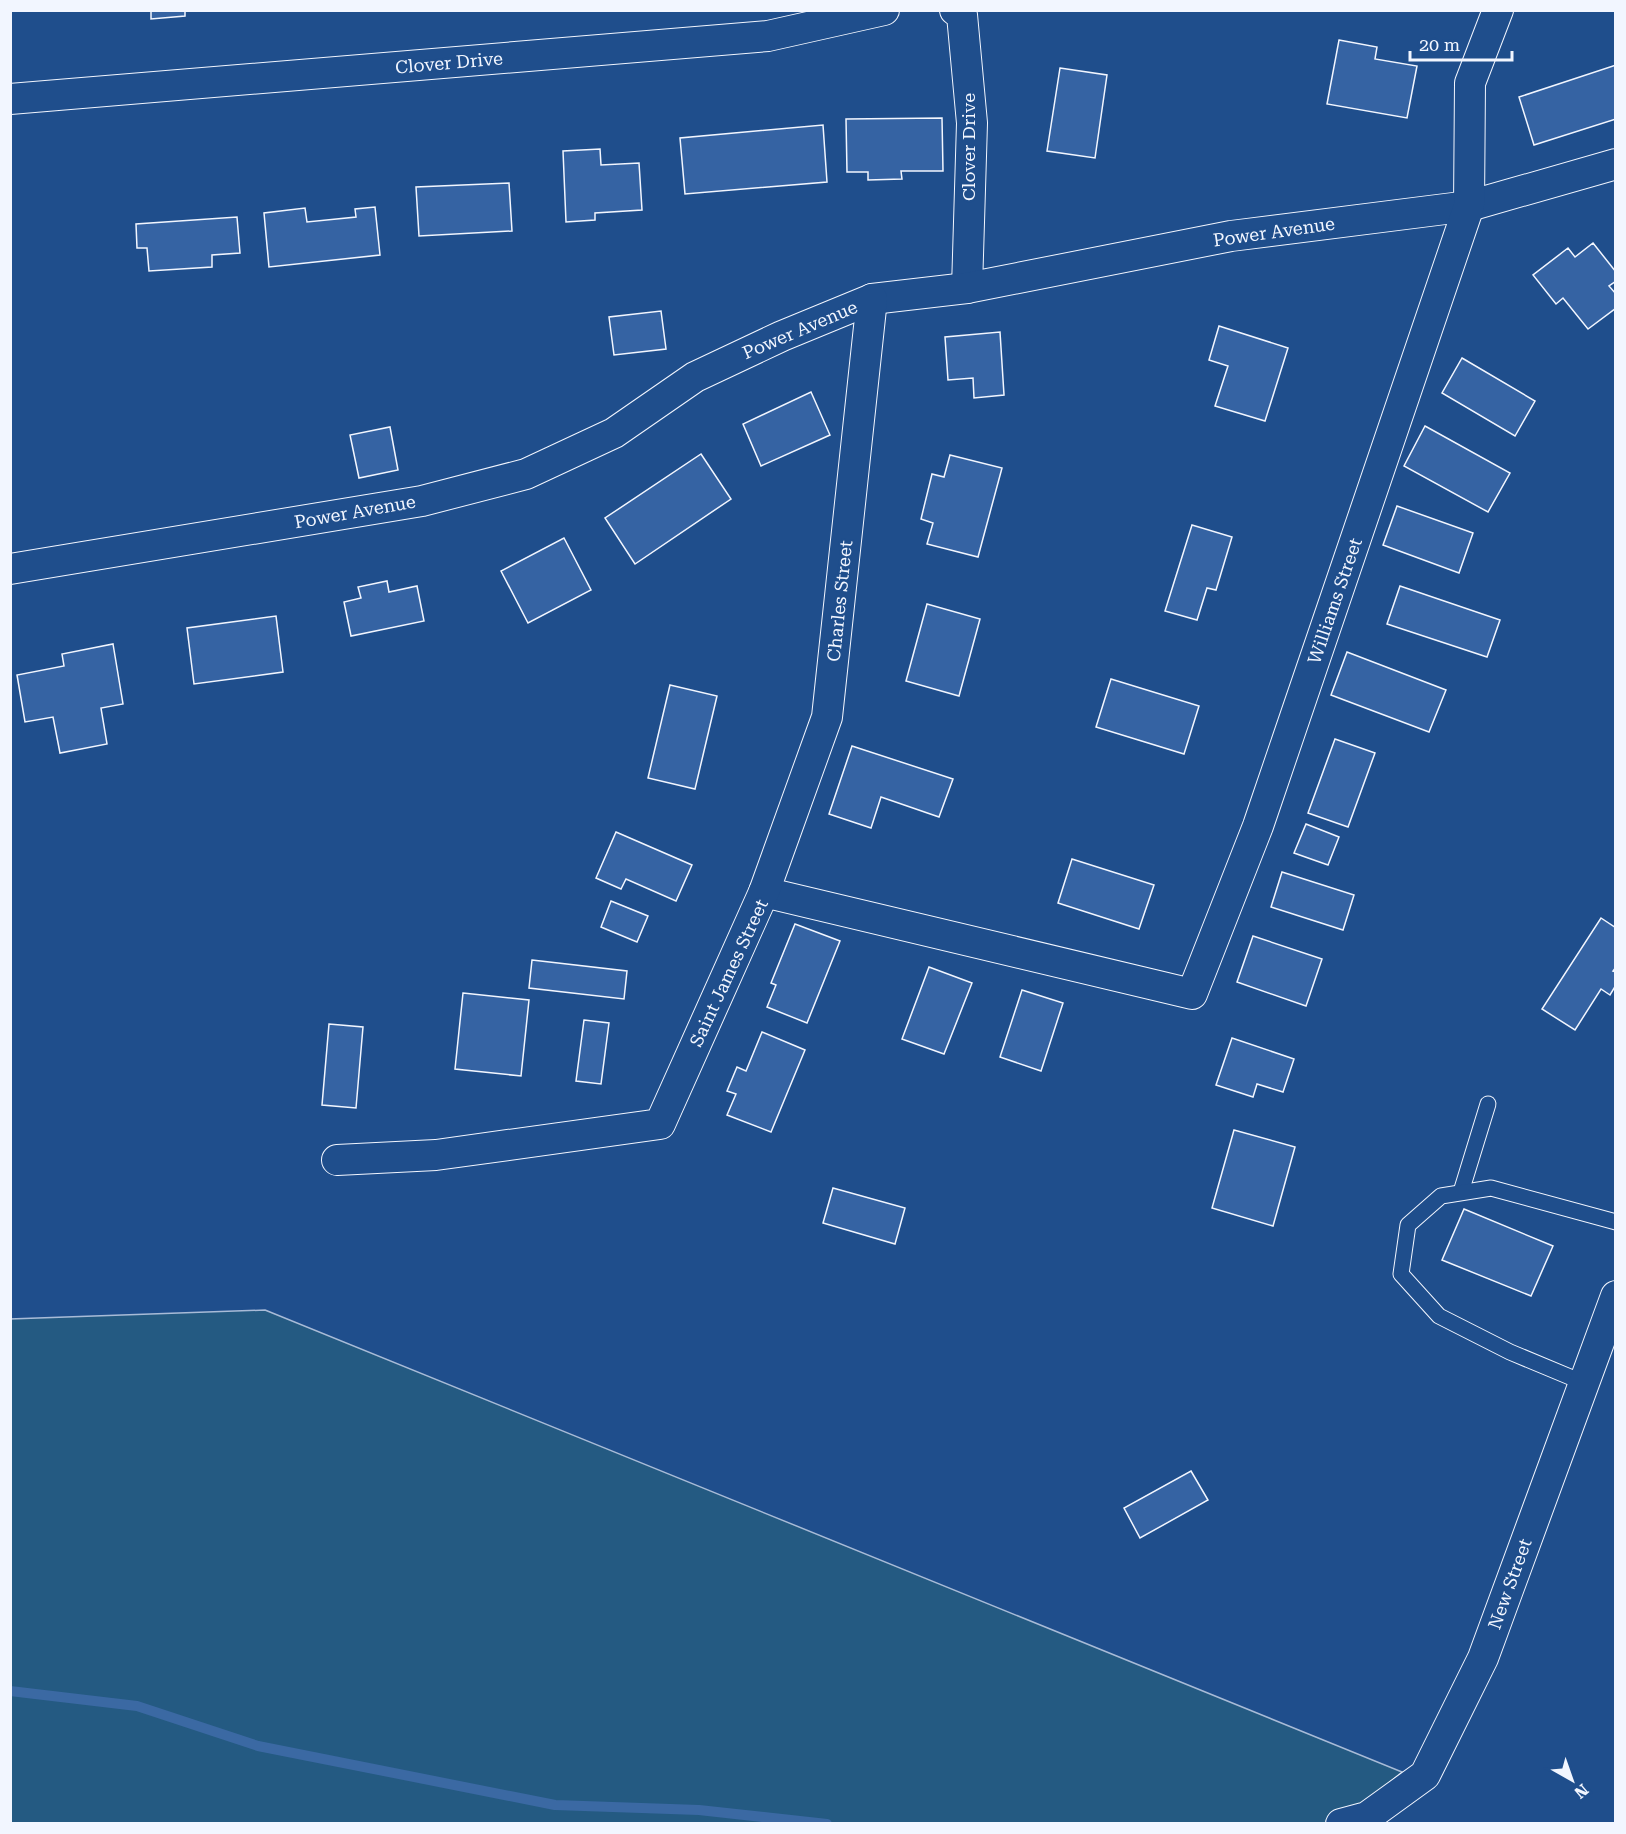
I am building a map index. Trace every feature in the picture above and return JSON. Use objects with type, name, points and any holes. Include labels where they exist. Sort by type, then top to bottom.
[{"type":"street","name":"Clover Drive","points":[[10,99],[768,36],[884,10]]},
{"type":"street","name":"Clover Drive","points":[[956,10],[962,15],[972,123],[967,288]]},
{"type":"street","name":"Williams Street","points":[[1192,994],[1258,826],[1469,206],[1470,83],[1498,10]]},
{"type":"street","name":"Power Avenue","points":[[10,569],[422,501],[526,474],[614,434],[695,376],[782,336],[872,299],[967,288],[1231,236],[1469,206],[1616,164]]},
{"type":"street","name":"Charles Street","points":[[764,892],[827,717],[872,299]]},
{"type":"street","name":"Saint James Street","points":[[337,1160],[436,1155],[660,1124],[764,892],[1192,994]]},
{"type":"street","name":"New Street","points":[[1341,1824],[1367,1816],[1425,1774],[1483,1658],[1582,1382],[1616,1296]]},
{"type":"lane","points":[[1461,1192],[1488,1104]]},
{"type":"lane","points":[[1582,1382],[1510,1352],[1439,1316],[1401,1274],[1408,1225],[1441,1196],[1491,1188],[1616,1222]]},
{"type":"shaded area","points":[[265,1310],[1402,1772],[1341,1824],[11,1823],[10,1319]]},
{"type":"building","points":[[151,10],[185,10],[185,16],[151,19]]},
{"type":"building","points":[[1339,40],[1377,47],[1375,59],[1417,66],[1407,118],[1327,104]]},
{"type":"building","points":[[1616,65],[1616,119],[1534,145],[1519,97]]},
{"type":"building","points":[[1060,68],[1107,75],[1095,158],[1047,151]]},
{"type":"building","points":[[942,118],[943,171],[901,171],[902,179],[868,180],[868,172],[847,172],[846,119]]},
{"type":"building","points":[[823,125],[827,182],[685,194],[680,138]]},
{"type":"building","points":[[600,149],[601,165],[639,163],[642,210],[595,213],[595,220],[566,222],[563,151]]},
{"type":"building","points":[[509,183],[512,231],[419,236],[416,187]]},
{"type":"building","points":[[375,207],[380,255],[269,267],[264,213],[305,208],[307,222],[356,217],[355,209]]},
{"type":"building","points":[[237,217],[240,253],[212,255],[212,267],[149,271],[147,248],[137,248],[136,224]]},
{"type":"building","points":[[1593,243],[1616,272],[1616,281],[1609,286],[1616,294],[1616,308],[1588,329],[1563,298],[1556,304],[1533,275],[1568,248],[1575,257]]},
{"type":"building","points":[[661,311],[666,349],[614,355],[609,317]]},
{"type":"building","points":[[1219,326],[1288,348],[1265,421],[1215,406],[1228,366],[1209,360]]},
{"type":"building","points":[[1000,332],[1004,395],[974,398],[973,378],[948,380],[945,337]]},
{"type":"building","points":[[1462,358],[1535,401],[1515,436],[1442,393]]},
{"type":"building","points":[[811,392],[830,435],[761,466],[743,424]]},
{"type":"building","points":[[1425,426],[1510,473],[1488,512],[1404,466]]},
{"type":"building","points":[[390,427],[398,470],[359,478],[350,435]]},
{"type":"building","points":[[701,454],[731,499],[635,564],[605,518]]},
{"type":"building","points":[[950,455],[1002,468],[978,557],[927,544],[933,523],[921,519],[932,474],[944,477]]},
{"type":"building","points":[[1397,506],[1473,533],[1459,573],[1383,545]]},
{"type":"building","points":[[1192,525],[1232,537],[1216,590],[1207,588],[1197,620],[1165,611]]},
{"type":"building","points":[[564,538],[591,590],[528,623],[501,571]]},
{"type":"building","points":[[387,581],[389,592],[417,586],[424,621],[351,636],[344,602],[361,598],[358,587]]},
{"type":"building","points":[[1400,586],[1500,620],[1487,657],[1387,624]]},
{"type":"building","points":[[927,604],[980,619],[959,696],[906,681]]},
{"type":"building","points":[[276,616],[283,672],[194,684],[187,628]]},
{"type":"building","points":[[113,644],[123,704],[101,708],[107,744],[60,753],[53,717],[25,722],[17,675],[64,666],[62,654]]},
{"type":"building","points":[[1347,652],[1446,690],[1429,732],[1331,695]]},
{"type":"building","points":[[1111,679],[1199,706],[1184,754],[1096,727]]},
{"type":"building","points":[[670,685],[717,696],[695,789],[648,778]]},
{"type":"building","points":[[1335,739],[1375,753],[1348,827],[1308,813]]},
{"type":"building","points":[[852,746],[953,779],[939,817],[881,797],[871,828],[829,814]]},
{"type":"building","points":[[1306,824],[1339,837],[1328,865],[1294,853]]},
{"type":"building","points":[[616,832],[692,865],[676,901],[626,879],[621,889],[596,878]]},
{"type":"building","points":[[1072,859],[1154,885],[1139,929],[1058,903]]},
{"type":"building","points":[[1282,872],[1354,895],[1343,930],[1271,907]]},
{"type":"building","points":[[611,901],[648,916],[637,942],[601,927]]},
{"type":"building","points":[[1601,918],[1616,928],[1616,967],[1613,971],[1616,972],[1616,985],[1610,995],[1601,989],[1575,1030],[1542,1009]]},
{"type":"building","points":[[795,924],[840,941],[807,1023],[767,1007],[776,985],[771,983]]},
{"type":"building","points":[[1253,936],[1322,959],[1306,1006],[1237,982]]},
{"type":"building","points":[[532,960],[627,971],[624,999],[529,988]]},
{"type":"building","points":[[929,967],[972,983],[944,1054],[902,1039]]},
{"type":"building","points":[[1022,990],[1063,1003],[1041,1071],[1000,1057]]},
{"type":"building","points":[[463,993],[529,1000],[521,1076],[455,1069]]},
{"type":"building","points":[[584,1020],[609,1023],[601,1084],[576,1081]]},
{"type":"building","points":[[329,1024],[363,1027],[356,1108],[322,1105]]},
{"type":"building","points":[[762,1032],[805,1050],[771,1132],[727,1115],[736,1094],[727,1091],[737,1067],[746,1071]]},
{"type":"building","points":[[1232,1038],[1294,1059],[1283,1092],[1257,1084],[1253,1097],[1216,1085]]},
{"type":"building","points":[[1234,1130],[1295,1147],[1273,1226],[1212,1208]]},
{"type":"building","points":[[833,1188],[905,1208],[895,1244],[823,1223]]},
{"type":"building","points":[[1464,1209],[1553,1246],[1531,1296],[1442,1260]]},
{"type":"building","points":[[1191,1471],[1208,1500],[1140,1538],[1124,1508]]},
{"type":"waterway","points":[[10,1691],[137,1706],[258,1746],[555,1805],[699,1810],[827,1824]]}]
